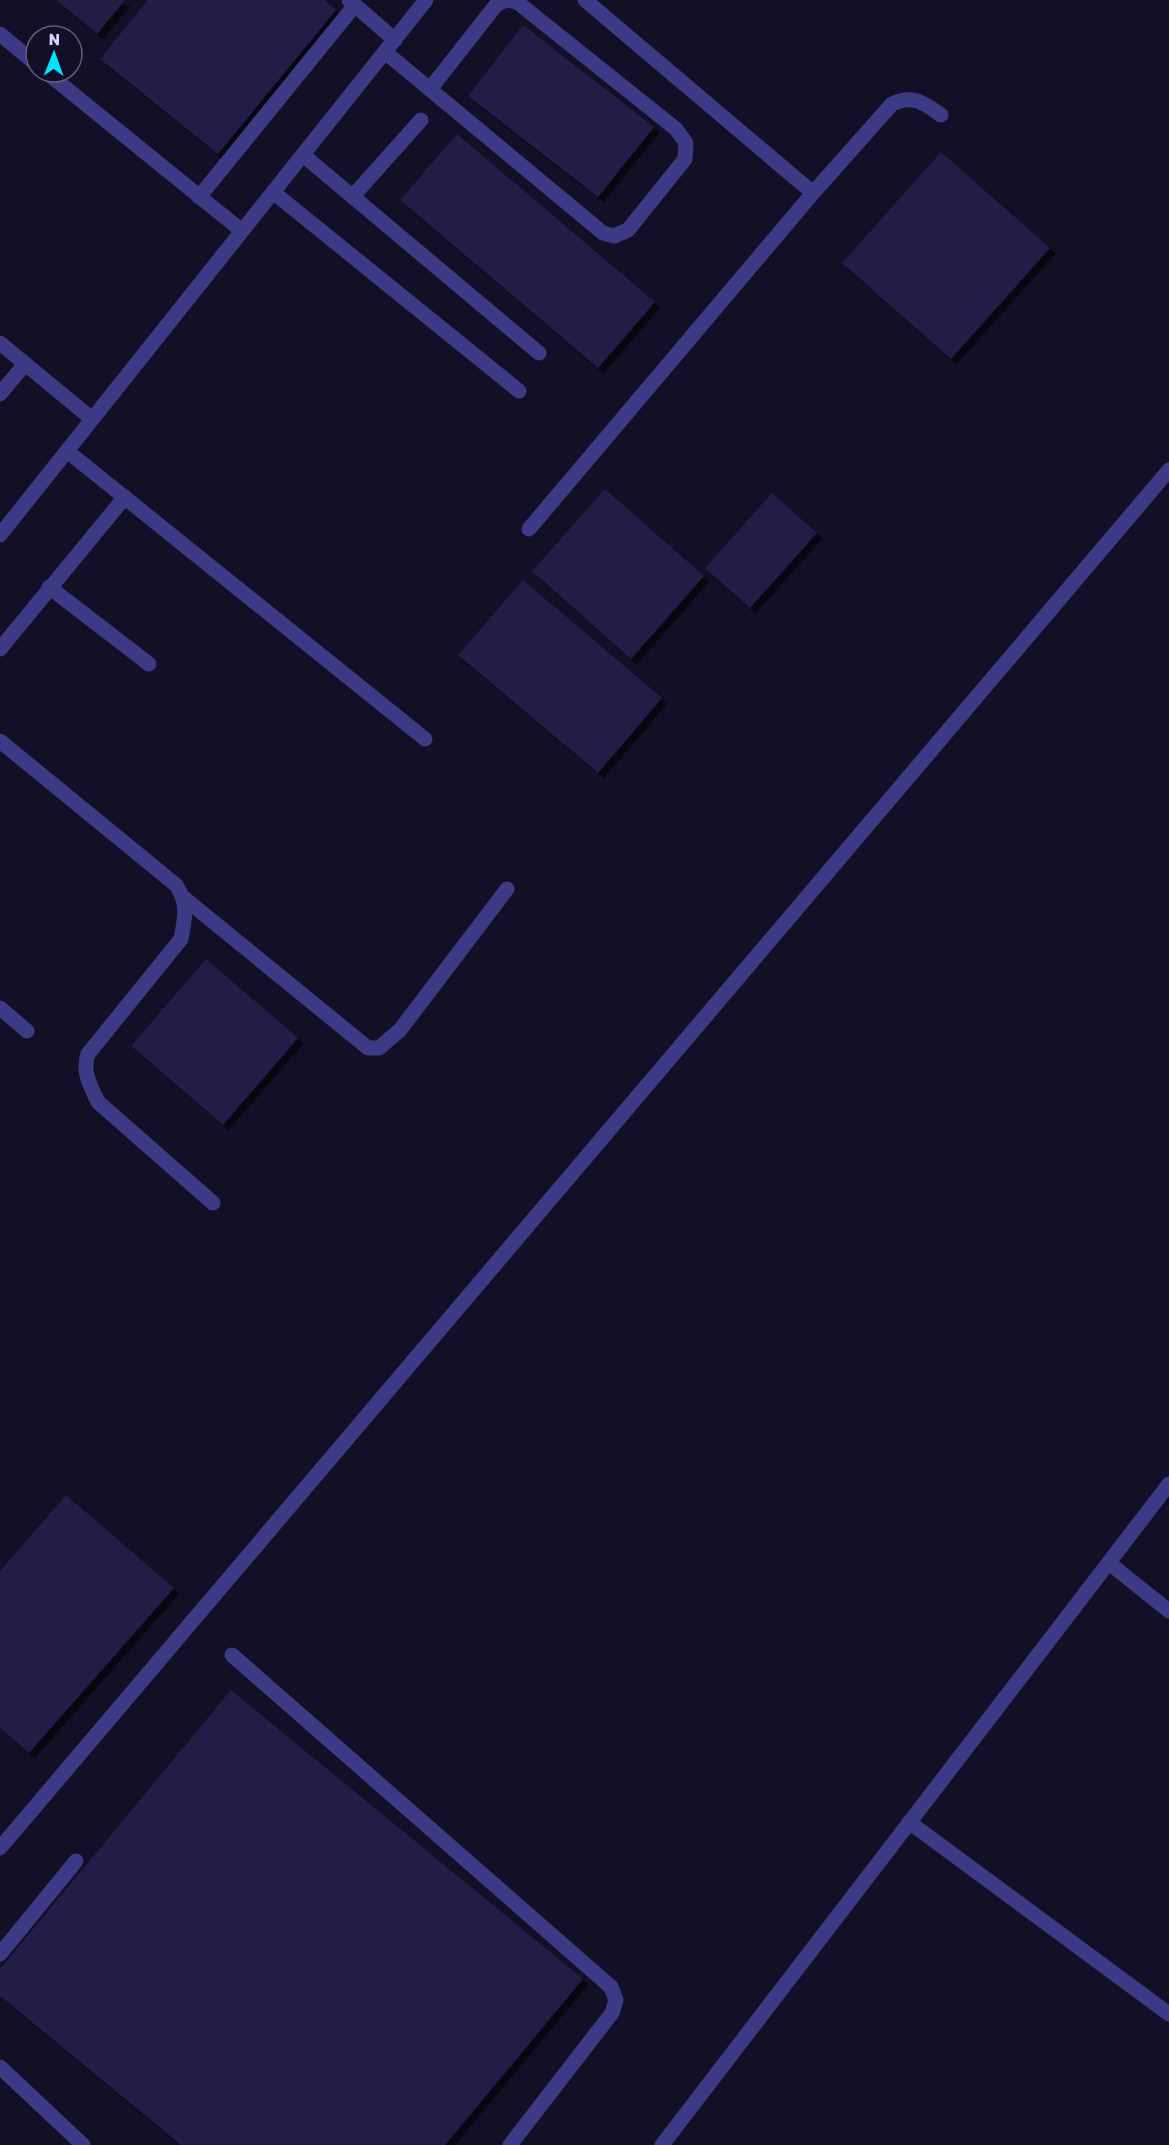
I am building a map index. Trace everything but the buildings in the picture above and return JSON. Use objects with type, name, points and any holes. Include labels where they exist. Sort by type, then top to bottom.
[{"type":"lane","points":[[0,536],[425,0]]},
{"type":"lane","points":[[199,197],[352,2],[430,89],[603,233],[614,236],[628,230],[685,159],[686,143],[676,129],[517,2],[507,0],[496,5],[430,89]]},
{"type":"lane","points":[[585,0],[813,193]]},
{"type":"lane","points":[[0,34],[24,54]]},
{"type":"lane","points":[[61,84],[242,231]]},
{"type":"lane","points":[[530,529],[813,193],[892,104],[904,98],[920,100],[941,115]]},
{"type":"lane","points":[[352,196],[421,120]]},
{"type":"lane","points":[[303,155],[539,353]]},
{"type":"lane","points":[[273,192],[519,391]]},
{"type":"lane","points":[[0,344],[92,419]]},
{"type":"lane","points":[[0,394],[25,364]]},
{"type":"lane","points":[[67,451],[425,739]]},
{"type":"lane","points":[[0,1848],[947,735],[1169,470]]},
{"type":"lane","points":[[0,649],[125,497]]},
{"type":"lane","points":[[49,587],[149,664]]},
{"type":"lane","points":[[0,741],[176,885],[184,898],[368,1047],[379,1048],[400,1030],[507,889]]},
{"type":"lane","points":[[184,898],[185,917],[181,939],[88,1054],[84,1065],[87,1079],[98,1102],[213,1203]]},
{"type":"lane","points":[[0,1008],[27,1031]]},
{"type":"lane","points":[[662,2145],[1169,1484]]},
{"type":"lane","points":[[1109,1563],[1169,1611]]},
{"type":"lane","points":[[232,1655],[612,1987],[616,2000],[612,2013],[510,2145]]},
{"type":"lane","points":[[909,1822],[1169,2014]]},
{"type":"lane","points":[[0,1954],[76,1861]]},
{"type":"lane","points":[[0,2067],[83,2145]]}]
